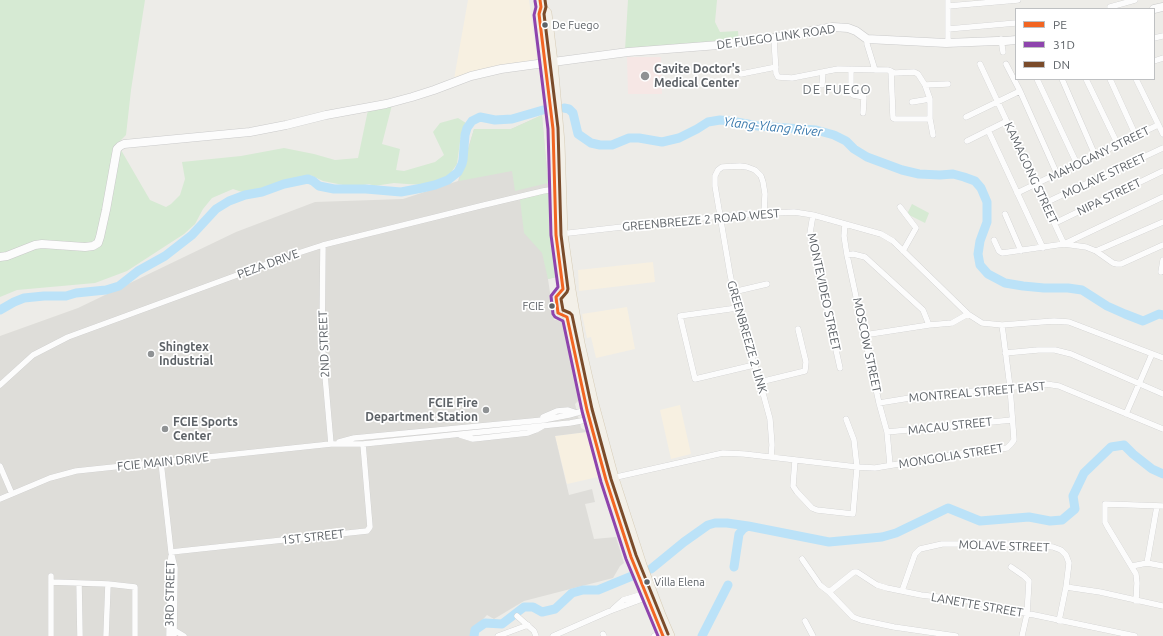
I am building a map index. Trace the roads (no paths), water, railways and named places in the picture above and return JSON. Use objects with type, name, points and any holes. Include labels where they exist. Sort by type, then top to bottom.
[{"type":"main road","points":[[541,4],[539,14],[549,62],[556,122],[559,234]]},
{"type":"main road","points":[[556,122],[555,189],[559,234],[571,290],[591,410],[610,479],[663,634]]},
{"type":"street","points":[[948,39],[948,3],[1018,0]]},
{"type":"street","points":[[1108,0],[1110,8],[1135,0]]},
{"type":"street","points":[[948,29],[1015,23]]},
{"type":"street","name":"DE FUEGO LINK ROAD","points":[[0,257],[7,256],[35,245],[42,244],[85,247],[93,246],[98,243],[106,210],[117,149],[124,144],[250,132],[286,125],[326,115],[386,104],[434,90],[471,76],[501,69],[628,52],[719,46],[833,27],[848,28],[867,38],[946,43],[1015,40]]},
{"type":"street","name":"DE FUEGO LINK ROAD","points":[[1000,40],[1015,37]]},
{"type":"street","points":[[774,38],[776,74],[778,77],[792,78],[838,69],[891,71],[895,73],[914,72],[918,74],[925,85],[930,99],[930,119],[933,134]]},
{"type":"street","points":[[867,38],[867,44],[876,70]]},
{"type":"street","points":[[1000,40],[1003,52]]},
{"type":"street","name":"KAMAGONG STREET","points":[[980,64],[1064,244]]},
{"type":"street","points":[[1015,66],[1007,66],[1020,91],[1057,174]]},
{"type":"street","points":[[741,74],[776,67]]},
{"type":"street","points":[[851,70],[851,93],[853,96],[864,97],[863,113]]},
{"type":"street","points":[[891,71],[892,118],[930,119]]},
{"type":"street","points":[[822,85],[823,72]]},
{"type":"street","points":[[1037,80],[1077,164]]},
{"type":"street","points":[[1062,80],[1095,155]]},
{"type":"street","points":[[1086,80],[1118,145]]},
{"type":"street","points":[[1110,80],[1136,136]]},
{"type":"street","points":[[1136,80],[1163,134]]},
{"type":"street","points":[[925,85],[948,84]]},
{"type":"street","points":[[966,117],[1020,91]]},
{"type":"street","points":[[912,102],[930,99]]},
{"type":"street","points":[[967,141],[1007,121]]},
{"type":"street","name":"MAHOGANY STREET","points":[[1018,193],[1158,125]]},
{"type":"street","points":[[988,130],[1043,248]]},
{"type":"street","name":"MOLAVE STREET","points":[[1045,204],[1163,148]]},
{"type":"street","points":[[720,216],[715,186],[715,176],[718,170],[722,167],[740,166],[755,170],[761,176],[765,194],[764,214]]},
{"type":"street","name":"NIPA STREET","points":[[1055,223],[1163,171]]},
{"type":"street","name":"PEZA DRIVE","points":[[0,385],[33,356],[68,337],[322,245],[543,190],[555,189]]},
{"type":"street","points":[[994,240],[999,251],[1002,253],[1064,244],[1163,197]]},
{"type":"street","points":[[900,207],[916,228],[903,250]]},
{"type":"street","name":"GREENBREEZE 2 ROAD WEST","points":[[559,234],[720,216],[794,212],[881,234],[893,241],[968,314],[982,323],[1002,326],[1054,321],[1069,322],[1163,358]]},
{"type":"street","points":[[1005,214],[1021,251]]},
{"type":"street","name":"GREENBREEZE 2 LINK","points":[[720,216],[733,292],[770,419],[772,432],[771,457]]},
{"type":"street","name":"MONTEVIDEO STREET","points":[[813,216],[810,233],[840,368]]},
{"type":"street","points":[[1096,251],[1163,222]]},
{"type":"street","name":"MOSCOW STREET","points":[[845,224],[844,236],[847,255],[879,403],[887,432],[890,465]]},
{"type":"street","points":[[1064,244],[1086,247],[1096,251],[1113,263],[1117,264],[1121,264],[1163,245]]},
{"type":"street","name":"2ND STREET","points":[[322,245],[322,345],[331,444]]},
{"type":"street","points":[[847,255],[853,254],[865,257],[923,310],[929,325]]},
{"type":"street","points":[[1161,272],[1163,260]]},
{"type":"street","points":[[733,292],[767,284]]},
{"type":"street","points":[[737,308],[680,316],[695,379],[754,365]]},
{"type":"street","points":[[864,336],[929,325],[952,323],[968,314]]},
{"type":"street","name":"MONGOLIA STREET","points":[[610,479],[723,453],[875,468],[952,455],[1007,448],[1014,440],[1010,387],[1002,326]]},
{"type":"street","points":[[760,382],[805,371],[806,362],[798,329]]},
{"type":"street","points":[[1005,354],[1038,350],[1055,350],[1071,354],[1163,394]]},
{"type":"street","points":[[1126,414],[1152,354]]},
{"type":"street","name":"MONTREAL STREET EAST","points":[[879,403],[922,396],[1046,384],[1059,386],[1163,429]]},
{"type":"street","name":"FCIE MAIN DRIVE","points":[[331,444],[354,438],[522,422],[526,418],[543,417],[557,411],[568,410],[577,413],[591,410]]},
{"type":"street","name":"FCIE MAIN DRIVE","points":[[1,496],[12,494],[50,478],[70,472],[331,444],[363,444],[456,434],[473,439],[528,433],[544,425],[580,422],[591,410]]},
{"type":"street","points":[[794,460],[793,486],[812,508],[817,510],[853,514],[857,467],[854,440],[846,419]]},
{"type":"street","name":"MACAU STREET","points":[[887,432],[1012,420]]},
{"type":"street","name":"1ST STREET","points":[[171,552],[367,531],[370,527],[363,444]]},
{"type":"street","name":"3RD STREET","points":[[161,462],[171,552],[172,633]]},
{"type":"street","points":[[0,466],[12,494]]},
{"type":"street","points":[[1136,601],[1136,574],[1105,522],[1105,504],[1160,506],[1147,563]]},
{"type":"street","name":"MOLAVE STREET","points":[[902,592],[915,554],[920,549],[942,544],[1017,544],[1053,547],[1061,550],[1066,555],[1069,563],[1059,621]]},
{"type":"street","points":[[802,559],[820,585],[854,617],[861,620],[914,630],[956,636]]},
{"type":"street","points":[[1132,566],[1147,563],[1163,566]]},
{"type":"street","points":[[1012,567],[1029,581],[1027,614],[1022,636]]},
{"type":"street","name":"LANETTE STREET","points":[[829,592],[854,572],[857,572],[878,585],[902,592],[963,600],[1135,636]]},
{"type":"street","points":[[51,636],[51,579],[79,583],[135,587],[134,636]]},
{"type":"street","points":[[79,583],[80,636]]},
{"type":"street","points":[[106,636],[108,584]]},
{"type":"street","points":[[1066,587],[1100,592],[1163,606]]},
{"type":"street","points":[[553,636],[610,611],[623,600],[643,594],[650,594]]},
{"type":"street","points":[[518,616],[534,631],[536,636]]},
{"type":"street","points":[[805,621],[813,636]]},
{"type":"street","points":[[498,636],[528,625]]},
{"type":"street","points":[[172,633],[184,636]]},
{"type":"waterway","name":"Ylang-Ylang River","points":[[564,108],[569,109],[573,113],[578,134],[591,143],[600,145],[612,145],[629,138],[639,138],[662,142],[679,138],[708,122],[720,120],[758,126],[816,130],[834,135],[846,141],[854,149],[867,157],[902,170],[919,174],[953,174],[964,177],[975,181],[981,188],[987,202],[987,222],[980,241],[978,254],[980,265],[988,274],[1005,283],[1044,288],[1068,288],[1082,290],[1107,306],[1143,321],[1159,314],[1163,315]]},
{"type":"waterway","name":"Ylang-Ylang River","points":[[0,310],[24,298],[66,296],[76,293],[106,290],[119,286],[138,271],[165,256],[192,235],[216,209],[229,201],[245,195],[262,192],[284,184],[308,179],[319,186],[334,189],[366,189],[401,192],[435,185],[448,180],[458,172],[463,160],[465,135],[467,128],[472,121],[480,117],[495,120],[512,119],[543,110]]},
{"type":"waterway","points":[[651,569],[684,542],[708,525],[715,523],[748,526],[829,542],[882,537],[896,533],[948,508],[980,521],[1029,517],[1050,521],[1062,520],[1075,509],[1073,496],[1084,473],[1111,447],[1124,445],[1152,469],[1163,474]]},
{"type":"waterway","points":[[734,567],[739,534],[748,526]]},
{"type":"waterway","points":[[474,636],[475,630],[485,623],[502,624],[524,607],[533,607],[542,612],[555,609],[572,593],[583,590],[598,590],[632,576]]},
{"type":"waterway","points":[[702,636],[728,585]]},
{"type":"place","name":"De Fuego","points":[[545,25]]},
{"type":"place","name":"Cavite Doctor's Medical Center","points":[[645,76]]},
{"type":"place","name":"FCIE","points":[[552,306]]},
{"type":"place","name":"Shingtex Industrial","points":[[151,354]]},
{"type":"place","name":"FCIE Fire Department Station","points":[[486,410]]},
{"type":"place","name":"FCIE Sports Center","points":[[165,429]]},
{"type":"place","name":"Villa Elena","points":[[647,582]]},
{"type":"district","name":"DE FUEGO","points":[[837,90]]}]
